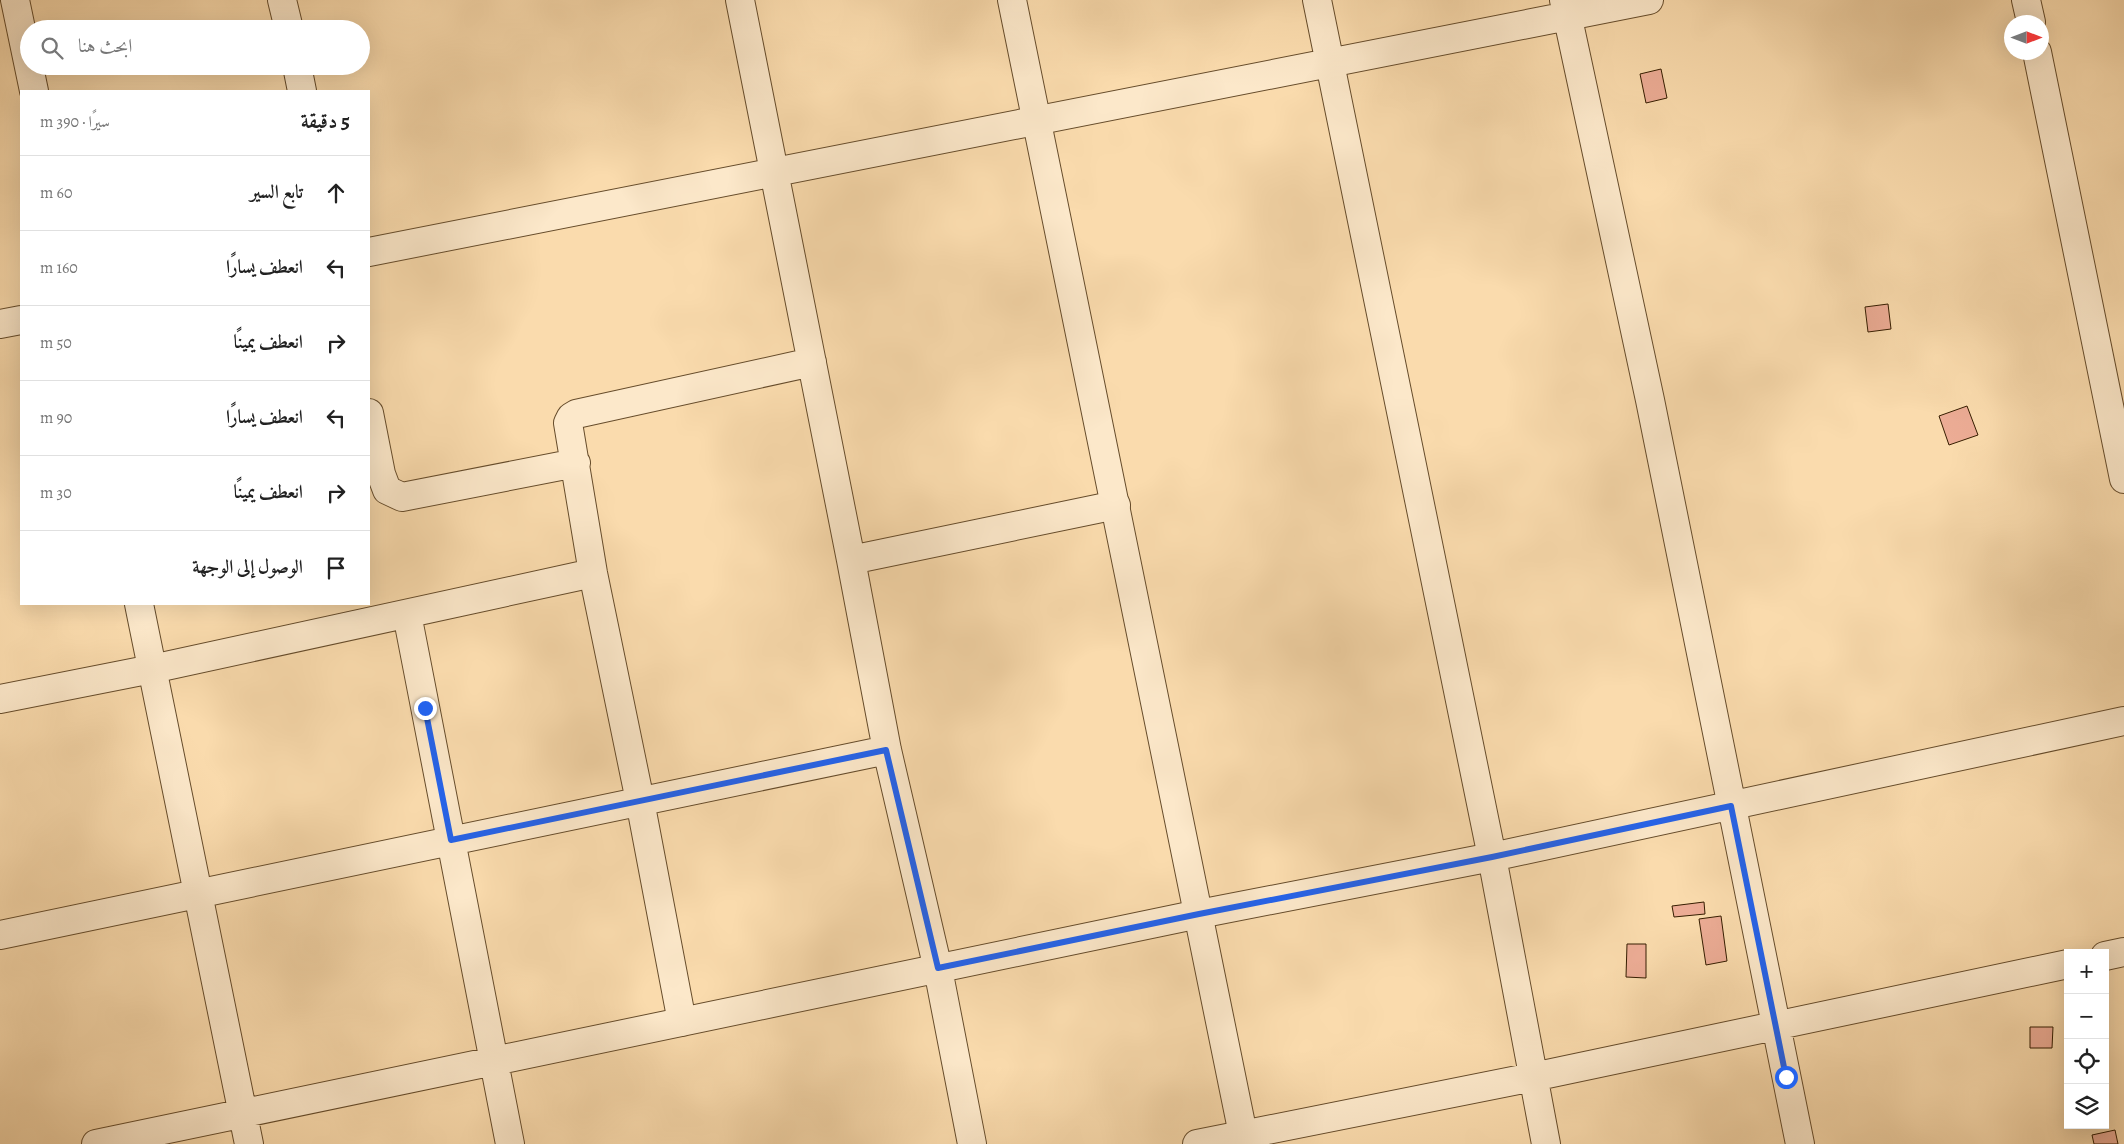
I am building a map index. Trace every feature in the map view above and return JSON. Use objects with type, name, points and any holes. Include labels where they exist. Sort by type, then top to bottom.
[{"type":"street","points":[[15,0],[20,24]]},
{"type":"street","points":[[282,0],[287,20]]},
{"type":"street","points":[[740,0],[851,560],[886,750],[938,968],[972,1144]]},
{"type":"street","points":[[1012,0],[1244,1140]]},
{"type":"street","points":[[1317,0],[1492,857],[1546,1144]]},
{"type":"street","points":[[370,252],[1330,63],[1566,8],[1649,0]]},
{"type":"street","points":[[2026,0],[2029,15]]},
{"type":"street","points":[[1566,8],[1652,410],[1800,1144]]},
{"type":"street","points":[[2039,60],[2124,479]]},
{"type":"street","points":[[31,75],[34,90]]},
{"type":"street","points":[[299,75],[302,90]]},
{"type":"street","points":[[0,324],[20,320]]},
{"type":"street","points":[[682,1022],[640,801],[593,573],[568,424],[571,417],[576,414],[812,362]]},
{"type":"street","points":[[370,419],[381,474],[387,490],[402,497],[576,463]]},
{"type":"street","points":[[851,560],[1116,505]]},
{"type":"street","points":[[0,699],[152,669],[593,573]]},
{"type":"street","points":[[139,605],[250,1144]]},
{"type":"street","points":[[407,614],[510,1144]]},
{"type":"street","points":[[96,1144],[1199,914],[1492,857],[2124,721]]},
{"type":"street","points":[[0,935],[886,750]]},
{"type":"street","points":[[2109,955],[2124,952]]},
{"type":"street","points":[[1197,1144],[1244,1140],[2064,965]]},
{"type":"building","points":[[1661,69],[1667,98],[1646,103],[1640,74]]},
{"type":"building","points":[[1888,304],[1891,329],[1868,332],[1865,307]]},
{"type":"building","points":[[1967,406],[1978,435],[1949,445],[1939,416]]},
{"type":"building","points":[[1704,902],[1705,914],[1674,917],[1672,906]]},
{"type":"building","points":[[1721,916],[1727,961],[1706,965],[1699,919]]},
{"type":"building","points":[[1627,944],[1646,944],[1646,978],[1626,977]]},
{"type":"building","points":[[2030,1027],[2053,1027],[2052,1048],[2030,1048]]},
{"type":"building","points":[[2115,1130],[2118,1144],[2094,1144],[2092,1135]]},
{"type":"route","points":[[425,708],[451,840],[886,750],[938,968],[1199,914],[1492,857],[1731,806],[1786,1077]]}]
